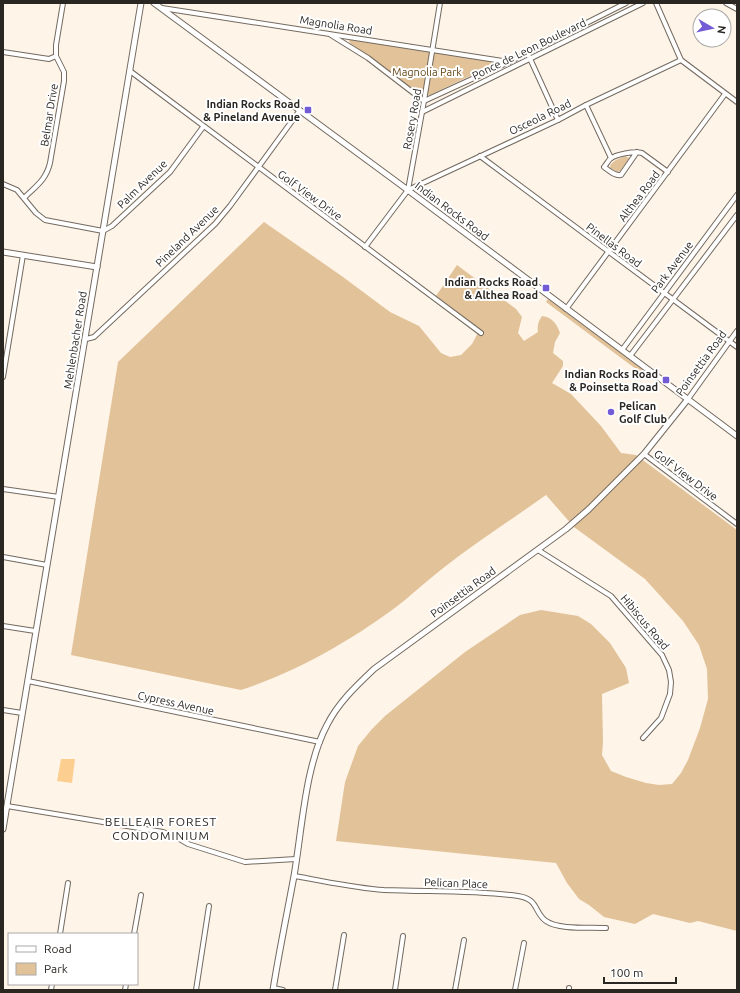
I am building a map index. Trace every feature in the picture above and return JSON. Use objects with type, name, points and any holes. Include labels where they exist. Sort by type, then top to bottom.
[{"type":"street","name":"Belmar Drive","points":[[24,198],[42,181],[48,173],[50,163],[64,81],[64,72],[56,56],[56,45],[63,3]]},
{"type":"street","name":"Mehlenbacher Road","points":[[3,829],[141,3]]},
{"type":"street","name":"Indian Rocks Road","points":[[154,3],[408,190],[737,436]]},
{"type":"street","name":"Rosery Road","points":[[408,190],[440,3]]},
{"type":"street","name":"Ponce de Leon Boulevard","points":[[424,101],[509,62],[626,3]]},
{"type":"street","name":"Ponce de Leon Boulevard","points":[[422,112],[643,3]]},
{"type":"street","points":[[656,3],[680,60],[737,102]]},
{"type":"street","points":[[726,3],[737,9]]},
{"type":"street","name":"Magnolia Road","points":[[160,7],[509,62]]},
{"type":"street","points":[[329,34],[368,58],[424,101]]},
{"type":"street","points":[[3,52],[49,59],[56,56]]},
{"type":"street","points":[[527,52],[558,120]]},
{"type":"street","name":"Osceola Road","points":[[365,247],[408,190],[558,120],[680,60]]},
{"type":"street","name":"Golf View Drive","points":[[130,71],[481,334]]},
{"type":"street","name":"Althea Road","points":[[566,309],[725,94]]},
{"type":"street","points":[[586,105],[611,158]]},
{"type":"street","name":"Pineland Avenue","points":[[86,339],[94,338],[214,224],[230,206],[300,110]]},
{"type":"street","name":"Palm Avenue","points":[[103,231],[112,226],[170,172],[203,127]]},
{"type":"street","points":[[637,152],[621,175],[617,176],[604,167],[611,158],[631,152],[637,152],[642,153],[668,172]]},
{"type":"street","name":"Pinellas Road","points":[[480,156],[737,347]]},
{"type":"street","points":[[3,184],[14,188],[36,213],[46,220],[103,231]]},
{"type":"street","name":"Park Avenue","points":[[622,350],[737,195]]},
{"type":"street","name":"Park Avenue","points":[[630,356],[737,214]]},
{"type":"street","points":[[3,252],[97,267]]},
{"type":"street","points":[[3,377],[23,255]]},
{"type":"street","name":"Poinsettia Road","points":[[273,989],[286,912],[294,876],[309,783],[320,742],[334,712],[356,686],[374,669],[538,550],[566,529],[589,508],[644,454],[688,399],[737,331]]},
{"type":"street","name":"Golf View Drive","points":[[644,454],[737,524]]},
{"type":"street","points":[[3,489],[59,497]]},
{"type":"street","name":"Hibiscus Road","points":[[538,550],[611,596],[662,655],[669,670],[671,682],[670,694],[661,718],[643,738]]},
{"type":"street","points":[[3,557],[48,565]]},
{"type":"street","points":[[3,626],[35,631]]},
{"type":"street","name":"Cypress Avenue","points":[[28,680],[320,742]]},
{"type":"street","points":[[3,710],[22,713]]},
{"type":"street","points":[[7,806],[163,832],[188,844],[245,862],[296,859]]},
{"type":"street","name":"Pelican Place","points":[[294,876],[383,890],[482,892],[520,896],[531,900],[545,921],[558,926],[606,928]]},
{"type":"street","points":[[60,933],[68,883]]},
{"type":"street","points":[[134,933],[141,895]]},
{"type":"street","points":[[196,990],[209,906]]},
{"type":"street","points":[[335,990],[344,935]]},
{"type":"street","points":[[395,990],[403,936]]},
{"type":"street","points":[[455,990],[464,940]]},
{"type":"street","points":[[515,990],[524,943]]},
{"type":"street","points":[[273,989],[283,990]]},
{"type":"green space","name":"Magnolia Park","points":[[352,39],[495,61],[495,64],[430,95],[419,94],[350,43],[349,40]]},
{"type":"green space","points":[[625,156],[629,158],[620,171],[617,172],[610,168],[613,162]]},
{"type":"green space","points":[[264,222],[390,312],[419,326],[441,353],[450,357],[461,355],[472,344],[480,329],[436,296],[457,265],[516,309],[522,317],[518,333],[524,341],[538,332],[538,324],[542,316],[551,319],[556,324],[560,333],[555,342],[553,353],[563,361],[563,366],[552,383],[571,394],[601,426],[621,453],[636,455],[737,530],[737,931],[698,921],[690,923],[653,914],[635,924],[604,917],[579,899],[567,883],[556,863],[336,841],[345,782],[358,746],[372,729],[385,716],[465,652],[520,615],[541,610],[578,616],[591,624],[610,643],[626,668],[629,683],[602,694],[602,755],[611,771],[646,783],[659,785],[672,784],[681,773],[688,760],[700,728],[708,699],[707,669],[699,645],[683,621],[645,579],[574,527],[546,495],[455,559],[387,614],[347,640],[284,674],[241,690],[71,655],[118,362]]},
{"type":"green space","points":[[548,299],[643,369],[640,372],[546,302]]},
{"type":"shaded area","points":[[61,759],[75,759],[72,783],[57,781]]},
{"type":"place","name":"Indian Rocks Road & Pineland Avenue","points":[[308,110]]},
{"type":"place","name":"Indian Rocks Road & Althea Road","points":[[546,288]]},
{"type":"place","name":"Indian Rocks Road & Poinsetta Road","points":[[666,380]]},
{"type":"place","name":"Pelican Golf Club","points":[[611,412]]},
{"type":"district","name":"BELLEAIR FOREST CONDOMINIUM","points":[[161,829]]}]
